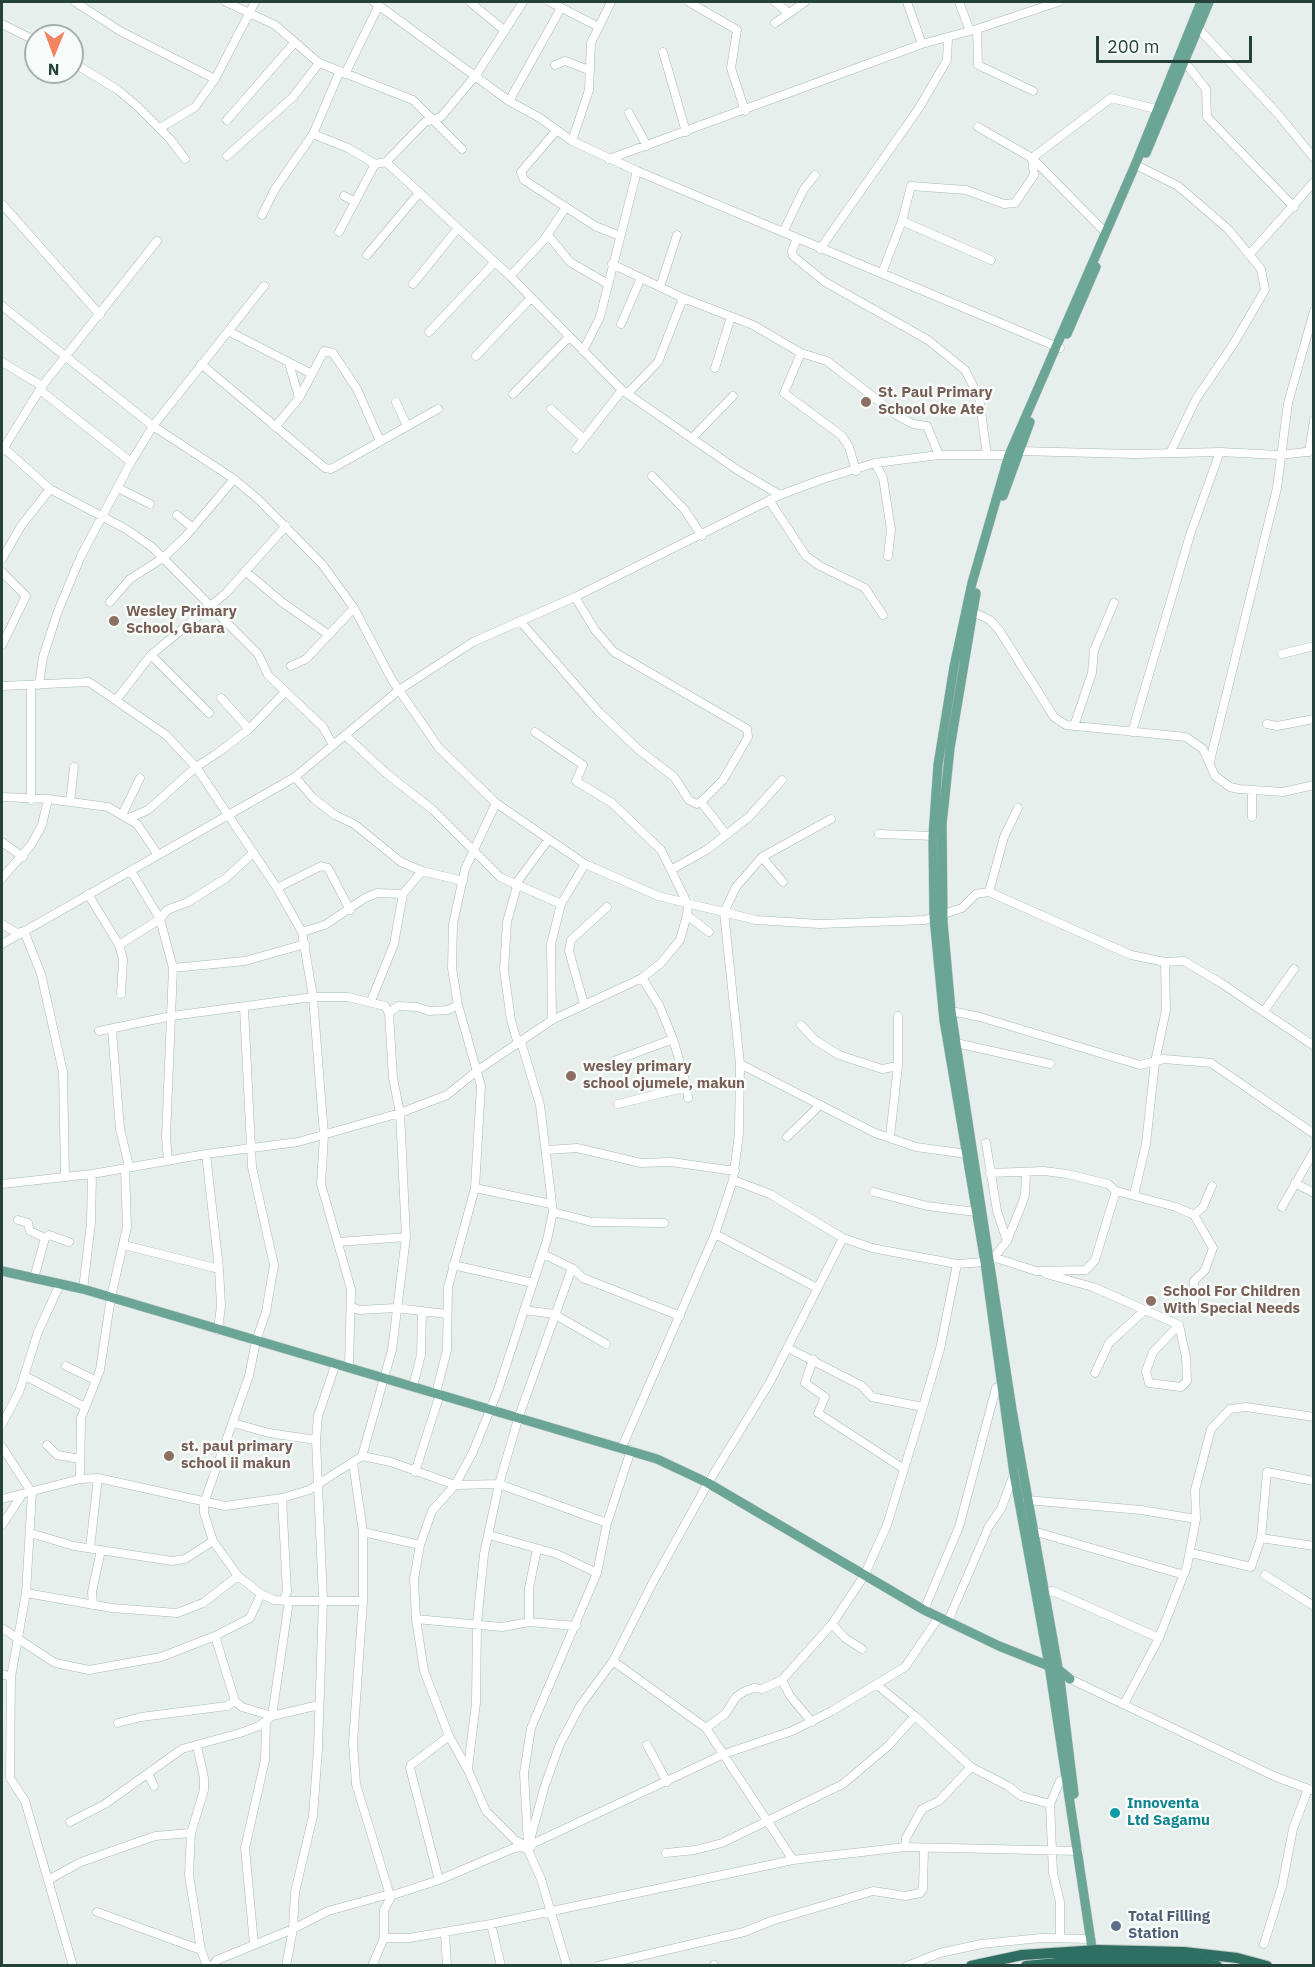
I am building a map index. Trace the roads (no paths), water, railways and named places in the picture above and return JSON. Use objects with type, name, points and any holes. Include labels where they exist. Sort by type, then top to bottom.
[{"type":"highway","points":[[971,1965],[1022,1955],[1095,1951],[1184,1952],[1237,1958],[1267,1965]]},
{"type":"highway","points":[[1026,1965],[1095,1951],[1131,1963],[1217,1965]]},
{"type":"main road","points":[[1052,1687],[1058,1673],[1045,1646],[1014,1474],[1001,1386],[991,1260],[976,1212],[944,1020],[933,836],[940,751],[954,667],[972,583],[1014,453],[1201,2]]},
{"type":"main road","points":[[1058,347],[1140,167],[1209,2]]},
{"type":"main road","points":[[1014,453],[977,584],[950,748],[942,824],[938,916],[1027,1500],[1058,1673],[1095,1951]]},
{"type":"main road","points":[[2,1271],[83,1289],[256,1341],[349,1366],[386,1379],[627,1449],[680,1469],[708,1483],[924,1610],[999,1646],[1006,1653],[1058,1673]]},
{"type":"main road","points":[[1034,1664],[1045,1646]]},
{"type":"main road","points":[[1034,1664],[1052,1687],[1095,1951]]},
{"type":"street","points":[[75,2],[120,31],[215,80]]},
{"type":"street","points":[[226,2],[275,26],[319,63],[413,100],[462,149]]},
{"type":"street","points":[[160,128],[195,107],[215,80],[255,2]]},
{"type":"street","points":[[313,134],[348,148],[375,164],[386,162],[425,122],[441,117],[476,75],[523,2]]},
{"type":"street","points":[[550,2],[599,27]]},
{"type":"street","points":[[572,141],[589,90],[591,43],[611,2]]},
{"type":"street","points":[[689,2],[737,30],[731,68],[744,111]]},
{"type":"street","points":[[775,2],[789,13]]},
{"type":"street","points":[[775,23],[805,2]]},
{"type":"street","points":[[907,2],[922,44]]},
{"type":"street","points":[[959,2],[974,30],[978,65],[1033,91]]},
{"type":"street","points":[[609,159],[922,44],[974,30],[1058,2]]},
{"type":"street","points":[[471,3],[505,31]]},
{"type":"street","points":[[262,215],[274,189],[313,134],[342,73],[380,4],[509,101],[540,118],[572,141],[820,249],[1058,347]]},
{"type":"street","points":[[509,101],[561,8]]},
{"type":"street","points":[[2,24],[24,35]]},
{"type":"street","points":[[1198,28],[1277,112],[1313,156]]},
{"type":"street","points":[[820,249],[919,108],[947,60],[948,38]]},
{"type":"street","points":[[226,120],[295,42]]},
{"type":"street","points":[[663,52],[686,132]]},
{"type":"street","points":[[555,65],[565,61],[590,70]]},
{"type":"street","points":[[1184,61],[1206,89],[1207,117],[1294,207]]},
{"type":"street","points":[[227,156],[293,97],[319,63]]},
{"type":"street","points":[[84,69],[118,90],[160,128],[185,159]]},
{"type":"street","points":[[1032,158],[1111,98],[1156,109]]},
{"type":"street","points":[[629,112],[647,146]]},
{"type":"street","points":[[978,128],[1032,158],[1106,232]]},
{"type":"street","points":[[556,131],[521,172],[524,180],[595,226],[620,236]]},
{"type":"street","points":[[882,273],[902,221],[911,186],[966,190],[1004,204],[1015,203],[1034,175],[1032,158]]},
{"type":"street","points":[[386,162],[510,276],[625,392],[780,495]]},
{"type":"street","points":[[339,232],[375,164]]},
{"type":"street","points":[[1140,167],[1178,186],[1228,229],[1261,269],[1264,293],[1196,399],[1171,451]]},
{"type":"street","points":[[584,351],[600,317],[637,171]]},
{"type":"street","points":[[783,232],[804,189],[815,175]]},
{"type":"street","points":[[1249,255],[1314,182]]},
{"type":"street","points":[[367,255],[419,193]]},
{"type":"street","points":[[344,196],[354,201]]},
{"type":"street","points":[[2,204],[100,315]]},
{"type":"street","points":[[510,276],[548,235],[566,207]]},
{"type":"street","points":[[902,221],[991,260]]},
{"type":"street","points":[[413,284],[458,228]]},
{"type":"street","points":[[548,235],[570,262],[608,284]]},
{"type":"street","points":[[660,287],[676,235]]},
{"type":"street","points":[[797,238],[792,251],[793,256],[825,282],[928,340],[965,370],[979,397],[987,455]]},
{"type":"street","points":[[157,241],[131,271],[100,315],[41,388],[3,446],[50,489],[152,546],[258,654],[268,675],[284,693],[300,704],[323,727],[333,744]]},
{"type":"street","points":[[429,332],[495,262]]},
{"type":"street","points":[[612,264],[683,298],[753,325],[801,353],[827,361],[898,416],[914,424],[927,426],[939,454]]},
{"type":"street","points":[[621,324],[641,278]]},
{"type":"street","points":[[31,800],[35,685],[58,611],[81,556],[131,462],[153,426],[264,286]]},
{"type":"street","points":[[476,356],[531,298]]},
{"type":"street","points":[[576,449],[625,392],[658,362],[683,298]]},
{"type":"street","points":[[2,306],[153,426],[234,479],[286,526],[322,564],[354,608],[399,690],[439,748],[496,803],[585,864],[631,886],[688,905],[756,920],[820,924],[938,916],[962,908],[976,894],[989,892],[1131,955],[1165,962],[1184,961],[1264,1011],[1314,1046]]},
{"type":"street","points":[[1210,761],[1277,488],[1288,403],[1314,311]]},
{"type":"street","points":[[715,368],[731,317]]},
{"type":"street","points":[[228,331],[312,374]]},
{"type":"street","points":[[513,393],[569,337]]},
{"type":"street","points":[[275,426],[299,398],[324,351],[333,353],[357,389],[380,441]]},
{"type":"street","points":[[801,353],[784,393],[842,436],[849,447],[856,471]]},
{"type":"street","points":[[2,362],[41,388],[131,462]]},
{"type":"street","points":[[289,363],[299,398]]},
{"type":"street","points":[[201,364],[325,468],[331,469],[438,410]]},
{"type":"street","points":[[692,438],[733,396]]},
{"type":"street","points":[[396,402],[407,426]]},
{"type":"street","points":[[551,410],[584,439]]},
{"type":"street","points":[[2,944],[295,777],[399,690],[473,642],[575,597],[702,536],[780,495],[875,463],[939,454],[1135,454],[1171,451],[1280,455],[1311,451],[1314,420]]},
{"type":"street","points":[[1132,732],[1190,535],[1220,452]]},
{"type":"street","points":[[875,463],[883,478],[891,530],[888,556]]},
{"type":"street","points":[[652,476],[684,509],[702,536]]},
{"type":"street","points":[[110,602],[130,579],[163,558],[193,528],[234,479]]},
{"type":"street","points":[[118,488],[150,504]]},
{"type":"street","points":[[2,559],[21,526],[50,489]]},
{"type":"street","points":[[769,500],[806,556],[820,566],[865,588],[883,615]]},
{"type":"street","points":[[177,515],[193,528]]},
{"type":"street","points":[[117,699],[151,655],[210,607],[286,526]]},
{"type":"street","points":[[245,571],[283,603],[329,635]]},
{"type":"street","points":[[2,572],[26,596],[2,645]]},
{"type":"street","points":[[520,621],[599,712],[639,750],[674,777],[689,800],[697,804],[701,802],[723,780],[748,737],[747,729],[614,652],[595,630],[575,597]]},
{"type":"street","points":[[1074,726],[1092,673],[1094,650],[1114,603]]},
{"type":"street","points":[[291,666],[306,659],[354,608]]},
{"type":"street","points":[[973,612],[990,620],[999,630],[1054,717],[1074,726],[1186,737],[1199,745],[1210,761],[1215,776],[1230,787],[1252,791],[1282,792],[1314,785]]},
{"type":"street","points":[[1282,654],[1314,646]]},
{"type":"street","points":[[151,655],[209,713]]},
{"type":"street","points":[[2,686],[89,682],[117,699],[166,735],[196,766],[277,888],[302,932],[313,997],[324,1135],[321,1184],[351,1289],[349,1366]]},
{"type":"street","points":[[126,816],[153,806],[196,766],[249,729],[284,693]]},
{"type":"street","points":[[221,698],[249,729]]},
{"type":"street","points":[[1267,724],[1277,726],[1314,719]]},
{"type":"street","points":[[2,1186],[297,1142],[400,1113],[447,1095],[478,1070],[552,1020],[642,978],[673,952],[687,915],[688,905],[660,850],[612,803],[576,781],[583,765],[535,732]]},
{"type":"street","points":[[345,735],[387,774],[433,810],[500,877],[561,904]]},
{"type":"street","points":[[70,802],[74,767]]},
{"type":"street","points":[[295,777],[313,798],[335,815],[354,824],[400,862],[422,871],[463,881]]},
{"type":"street","points":[[126,816],[140,778]]},
{"type":"street","points":[[671,870],[708,849],[749,817],[782,780]]},
{"type":"street","points":[[1252,791],[1252,817]]},
{"type":"street","points":[[2,797],[48,799],[108,807],[137,824],[158,855]]},
{"type":"street","points":[[2,879],[23,857],[42,825],[48,799]]},
{"type":"street","points":[[701,802],[726,834]]},
{"type":"street","points":[[416,1472],[438,1394],[447,1350],[446,1314],[453,1265],[475,1188],[481,1086],[478,1070],[464,1033],[458,1005],[452,950],[453,924],[473,850],[496,803]]},
{"type":"street","points":[[989,892],[1004,837],[1018,808]]},
{"type":"street","points":[[567,1965],[527,1846],[524,1773],[526,1749],[531,1728],[597,1574],[607,1523],[627,1449],[715,1234],[734,1175],[739,1133],[740,1064],[724,912],[736,887],[762,856],[831,819]]},
{"type":"street","points":[[879,834],[933,836]]},
{"type":"street","points":[[527,1846],[515,1840],[486,1811],[468,1770],[449,1736],[424,1671],[416,1619],[414,1579],[420,1545],[432,1511],[455,1485],[473,1452],[490,1409],[543,1254],[552,1208],[540,1104],[511,1020],[504,952],[507,922],[516,885],[548,840]]},
{"type":"street","points":[[2,842],[23,857]]},
{"type":"street","points":[[119,945],[160,919],[167,910],[188,902],[226,878],[253,853]]},
{"type":"street","points":[[762,856],[783,882]]},
{"type":"street","points":[[552,1020],[551,944],[561,904],[585,864]]},
{"type":"street","points":[[277,888],[321,866],[328,868],[350,910]]},
{"type":"street","points":[[131,871],[160,919],[173,968],[166,1137],[168,1161]]},
{"type":"street","points":[[371,1001],[394,944],[403,894],[422,871]]},
{"type":"street","points":[[88,894],[119,945],[123,959],[121,994]]},
{"type":"street","points":[[302,932],[325,925],[365,898],[377,894],[403,894]]},
{"type":"street","points":[[584,1004],[569,951],[571,940],[607,907]]},
{"type":"street","points":[[687,915],[710,932]]},
{"type":"street","points":[[2,924],[17,933],[24,931]]},
{"type":"street","points":[[24,931],[39,964],[63,1072],[65,1177]]},
{"type":"street","points":[[173,968],[245,961],[305,944]]},
{"type":"street","points":[[1134,1195],[1146,1144],[1155,1062],[1166,1010],[1165,962]]},
{"type":"street","points":[[1264,1011],[1294,969]]},
{"type":"street","points":[[642,978],[659,1005],[673,1039],[687,1086],[688,1098]]},
{"type":"street","points":[[2,1499],[21,1496],[80,1479],[98,1478],[225,1506],[282,1498],[320,1484],[362,1456],[386,1379],[406,1237],[400,1113],[393,1078],[389,1013],[385,1006],[348,997],[313,997],[172,1016],[99,1031]]},
{"type":"street","points":[[389,1013],[398,1006],[417,1007],[429,1011],[448,1010],[458,1005]]},
{"type":"street","points":[[244,1008],[249,1127],[253,1148],[252,1167],[274,1265],[266,1312],[256,1341],[249,1376],[204,1503],[204,1513],[213,1541],[238,1576],[261,1594],[274,1600],[363,1601]]},
{"type":"street","points":[[951,1011],[980,1017],[1140,1065],[1164,1059],[1211,1063],[1314,1134]]},
{"type":"street","points":[[890,1136],[898,1066],[898,1016]]},
{"type":"street","points":[[801,1025],[815,1040],[839,1055],[882,1069],[898,1066]]},
{"type":"street","points":[[80,1479],[79,1431],[107,1334],[111,1297],[127,1227],[127,1167],[120,1129],[112,1030]]},
{"type":"street","points":[[614,1061],[673,1039]]},
{"type":"street","points":[[956,1043],[1050,1064]]},
{"type":"street","points":[[740,1064],[861,1127],[916,1147],[967,1154]]},
{"type":"street","points":[[618,1104],[687,1086]]},
{"type":"street","points":[[786,1137],[819,1106]]},
{"type":"street","points":[[986,1143],[997,1211],[1007,1241]]},
{"type":"street","points":[[547,1150],[577,1148],[641,1162],[671,1162],[734,1175],[843,1238],[897,1254],[957,1264],[991,1260],[1036,1271],[1093,1287],[1179,1325]]},
{"type":"street","points":[[1282,1207],[1314,1151]]},
{"type":"street","points":[[206,1154],[222,1306],[219,1330]]},
{"type":"street","points":[[991,1260],[1007,1241],[1025,1195],[1026,1172]]},
{"type":"street","points":[[990,1173],[1067,1174],[1108,1184],[1116,1191],[1194,1215],[1213,1248],[1203,1274],[1194,1281],[1194,1307]]},
{"type":"street","points":[[83,1289],[91,1223],[92,1174]]},
{"type":"street","points":[[1295,1183],[1314,1193]]},
{"type":"street","points":[[1194,1215],[1203,1207],[1212,1186]]},
{"type":"street","points":[[475,1188],[552,1208],[592,1222],[664,1223]]},
{"type":"street","points":[[1036,1271],[1078,1272],[1091,1267],[1116,1191]]},
{"type":"street","points":[[874,1192],[927,1206],[976,1212]]},
{"type":"street","points":[[18,1220],[28,1222],[30,1231],[45,1238]]},
{"type":"street","points":[[715,1234],[817,1288]]},
{"type":"street","points":[[33,1278],[45,1238],[49,1235],[69,1242]]},
{"type":"street","points":[[338,1242],[406,1237]]},
{"type":"street","points":[[527,1846],[560,1744],[580,1706],[614,1661],[652,1584],[708,1483],[788,1348],[843,1238]]},
{"type":"street","points":[[124,1245],[219,1269]]},
{"type":"street","points":[[543,1254],[572,1268],[583,1278],[680,1316]]},
{"type":"street","points":[[706,1728],[724,1714],[736,1697],[754,1688],[762,1689],[782,1680],[832,1624],[864,1576],[887,1525],[923,1407],[940,1349],[957,1264]]},
{"type":"street","points":[[453,1265],[533,1283]]},
{"type":"street","points":[[468,1770],[476,1703],[477,1623],[484,1554],[499,1484],[519,1416],[572,1268]]},
{"type":"street","points":[[2,1424],[19,1392],[38,1332],[60,1284]]},
{"type":"street","points":[[352,1307],[359,1310],[396,1308],[446,1314]]},
{"type":"street","points":[[524,1310],[554,1314],[606,1344]]},
{"type":"street","points":[[1095,1373],[1109,1343],[1145,1310]]},
{"type":"street","points":[[413,1386],[421,1354],[422,1311]]},
{"type":"street","points":[[1179,1325],[1186,1357],[1187,1381],[1181,1387],[1149,1383],[1146,1371],[1153,1352],[1179,1325]]},
{"type":"street","points":[[788,1348],[862,1386],[872,1397],[923,1407]]},
{"type":"street","points":[[813,1359],[805,1383],[825,1397],[818,1413],[904,1469]]},
{"type":"street","points":[[286,1965],[294,1929],[295,1892],[313,1816],[323,1599],[320,1484],[316,1440],[318,1416],[336,1363]]},
{"type":"street","points":[[66,1366],[95,1380]]},
{"type":"street","points":[[25,1376],[85,1407]]},
{"type":"street","points":[[924,1610],[959,1527],[996,1388],[1001,1386]]},
{"type":"street","points":[[1124,1704],[1159,1638],[1184,1575],[1191,1552],[1196,1519],[1195,1490],[1211,1429],[1230,1409],[1246,1407],[1314,1417]]},
{"type":"street","points":[[233,1423],[262,1431],[316,1440]]},
{"type":"street","points":[[47,1445],[57,1455],[80,1459]]},
{"type":"street","points":[[2,1447],[32,1493],[26,1593],[11,1677],[10,1778],[25,1801],[73,1965]]},
{"type":"street","points":[[362,1456],[391,1462],[455,1485],[499,1484],[607,1523]]},
{"type":"street","points":[[353,1463],[363,1532],[363,1601],[352,1743],[356,1784],[389,1895],[384,1910],[384,1938],[372,1965]]},
{"type":"street","points":[[1191,1552],[1251,1567],[1261,1538],[1267,1472],[1314,1480]]},
{"type":"street","points":[[212,1965],[217,1960],[294,1929],[328,1911],[439,1880],[514,1848],[527,1846],[724,1754],[812,1722],[877,1685],[904,1666],[943,1619],[989,1526],[1001,1509],[1014,1474]]},
{"type":"street","points":[[90,1548],[98,1478]]},
{"type":"street","points":[[2,1525],[21,1496]]},
{"type":"street","points":[[254,1944],[245,1848],[265,1760],[286,1600],[282,1498]]},
{"type":"street","points":[[1027,1500],[1141,1510],[1196,1519]]},
{"type":"street","points":[[1033,1531],[1184,1575]]},
{"type":"street","points":[[363,1532],[420,1545]]},
{"type":"street","points":[[30,1533],[90,1548],[179,1561],[213,1541]]},
{"type":"street","points":[[489,1535],[557,1554],[597,1574]]},
{"type":"street","points":[[1261,1538],[1314,1546]]},
{"type":"street","points":[[93,1605],[92,1592],[101,1550]]},
{"type":"street","points":[[529,1622],[529,1588],[537,1550]]},
{"type":"street","points":[[1265,1575],[1314,1606]]},
{"type":"street","points":[[26,1593],[93,1605],[162,1613],[186,1612],[203,1603],[238,1576]]},
{"type":"street","points":[[1044,1593],[1053,1591],[1159,1638]]},
{"type":"street","points":[[2,1628],[55,1663],[89,1670],[161,1656],[215,1636],[250,1618],[261,1594]]},
{"type":"street","points":[[416,1619],[511,1627],[529,1622],[576,1626]]},
{"type":"street","points":[[832,1624],[845,1638],[862,1649]]},
{"type":"street","points":[[215,1636],[236,1701],[269,1719]]},
{"type":"street","points":[[614,1661],[706,1728],[765,1821],[793,1860]]},
{"type":"street","points":[[1058,1673],[1311,1790],[1293,1829],[1282,1886],[1264,1944]]},
{"type":"street","points":[[2,1674],[11,1677]]},
{"type":"street","points":[[782,1680],[790,1696],[812,1722]]},
{"type":"street","points":[[877,1685],[971,1767],[1008,1786],[1021,1796],[1050,1804]]},
{"type":"street","points":[[118,1723],[141,1717],[227,1706],[236,1701]]},
{"type":"street","points":[[70,1822],[105,1804],[182,1749],[197,1746],[269,1719],[319,1704]]},
{"type":"street","points":[[666,1853],[695,1850],[722,1843],[843,1784],[888,1746],[915,1716]]},
{"type":"street","points":[[439,1880],[410,1768],[411,1764],[449,1736]]},
{"type":"street","points":[[647,1745],[668,1782]]},
{"type":"street","points":[[197,1746],[204,1778],[204,1790],[191,1833],[189,1875],[201,1950],[207,1965]]},
{"type":"street","points":[[905,1847],[906,1838],[922,1809],[939,1801],[971,1767]]},
{"type":"street","points":[[148,1773],[154,1786]]},
{"type":"street","points":[[1060,1937],[1060,1902],[1053,1873],[1054,1851],[1050,1804],[1059,1781],[1066,1778]]},
{"type":"street","points":[[48,1880],[81,1862],[155,1836],[191,1833]]},
{"type":"street","points":[[384,1938],[393,1939],[491,1924],[793,1860],[905,1847],[1079,1851]]},
{"type":"street","points":[[598,1965],[744,1932],[771,1921],[873,1891],[905,1896],[920,1893],[923,1889],[924,1848]]},
{"type":"street","points":[[97,1912],[201,1950]]},
{"type":"street","points":[[491,1924],[501,1965]]},
{"type":"street","points":[[445,1932],[447,1965]]},
{"type":"street","points":[[908,1965],[940,1953],[981,1944],[1060,1937],[1095,1951]]},
{"type":"place","name":"St. Paul Primary School Oke Ate","points":[[866,402]]},
{"type":"place","name":"Wesley Primary School, Gbara","points":[[114,621]]},
{"type":"place","name":"wesley primary school ojumele, makun","points":[[571,1076]]},
{"type":"place","name":"School For Children With Special Needs","points":[[1151,1301]]},
{"type":"place","name":"st. paul primary school ii makun","points":[[169,1456]]},
{"type":"place","name":"Innoventa Ltd Sagamu","points":[[1115,1813]]},
{"type":"place","name":"Total Filling Station","points":[[1116,1926]]}]
